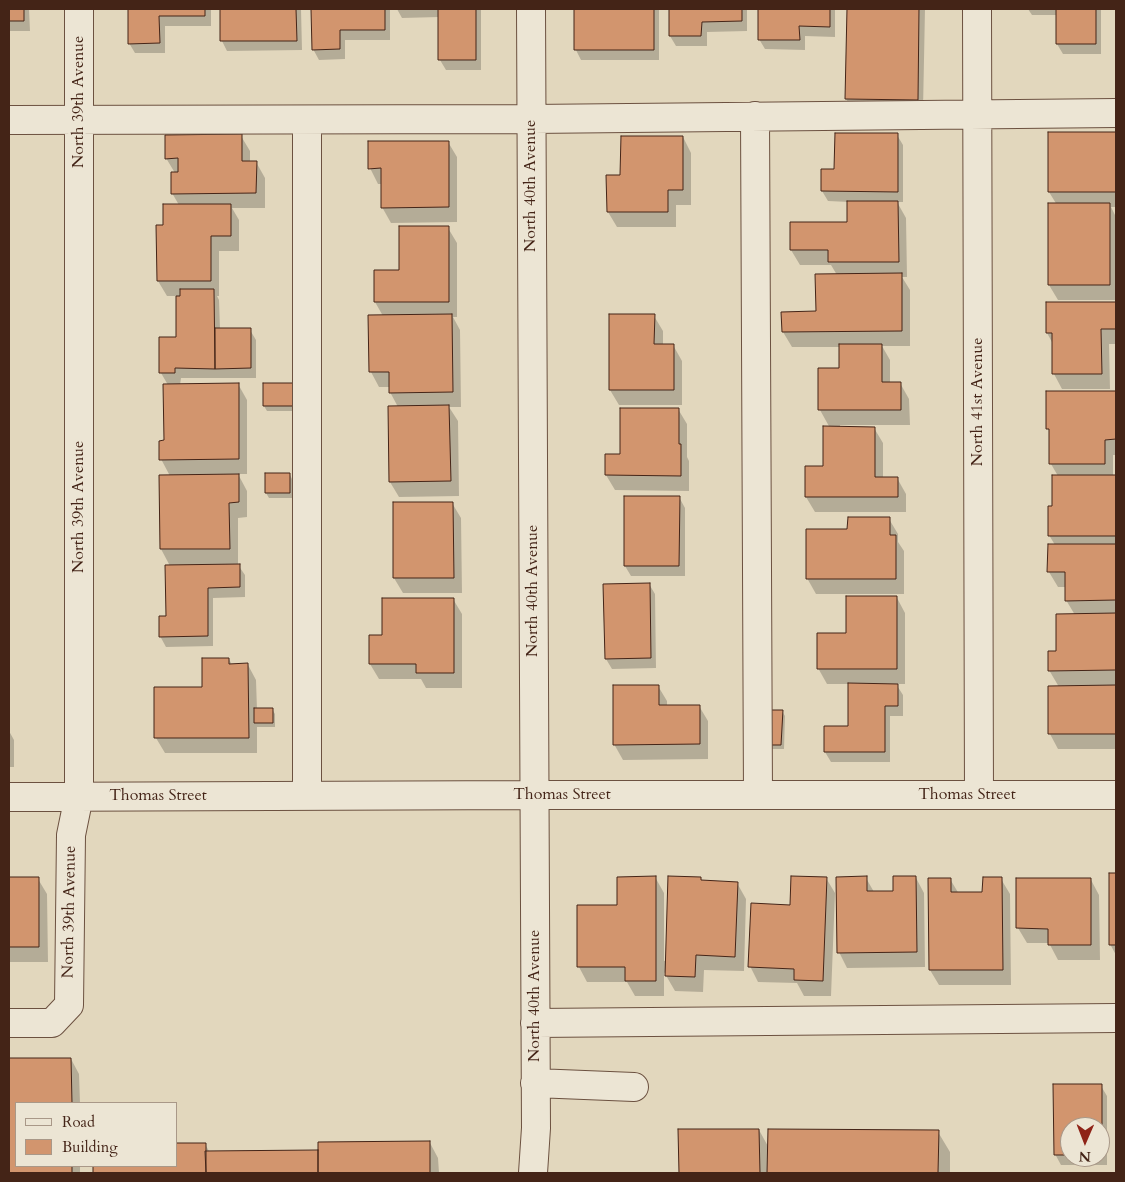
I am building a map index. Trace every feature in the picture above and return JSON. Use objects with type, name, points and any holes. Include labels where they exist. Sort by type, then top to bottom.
[{"type":"street","name":"North 39th Avenue","points":[[9,1024],[52,1024],[69,1005],[71,834],[80,796],[79,9]]},
{"type":"street","name":"North 40th Avenue","points":[[531,9],[533,795],[536,1128],[533,1173]]},
{"type":"street","name":"North 41st Avenue","points":[[977,9],[979,795]]},
{"type":"street","points":[[9,120],[531,119],[1116,113]]},
{"type":"street","points":[[755,116],[758,795]]},
{"type":"street","points":[[307,120],[307,796]]},
{"type":"street","name":"Thomas Street","points":[[9,797],[1116,795]]},
{"type":"street","points":[[535,1023],[1116,1018]]},
{"type":"street","points":[[535,1083],[634,1087]]},
{"type":"building","points":[[9,9],[24,9],[24,21],[9,21]]},
{"type":"building","points":[[128,9],[205,9],[205,16],[159,16],[160,43],[128,44]]},
{"type":"building","points":[[220,9],[296,9],[297,41],[220,41]]},
{"type":"building","points":[[311,9],[385,9],[385,30],[340,30],[340,49],[312,50]]},
{"type":"building","points":[[438,9],[476,9],[476,60],[438,60]]},
{"type":"building","points":[[574,9],[654,9],[654,50],[574,50]]},
{"type":"building","points":[[669,9],[742,9],[742,21],[702,22],[701,36],[669,36]]},
{"type":"building","points":[[758,9],[830,9],[830,27],[799,26],[800,40],[758,40]]},
{"type":"building","points":[[847,9],[919,9],[918,100],[845,99]]},
{"type":"building","points":[[1056,9],[1096,9],[1096,44],[1056,44]]},
{"type":"building","points":[[1048,132],[1116,132],[1116,192],[1048,192]]},
{"type":"building","points":[[835,133],[898,133],[898,192],[821,191],[821,169],[834,169]]},
{"type":"building","points":[[242,134],[242,161],[257,161],[256,193],[171,194],[171,172],[178,172],[178,158],[165,159],[165,135]]},
{"type":"building","points":[[621,136],[683,136],[683,190],[668,190],[668,212],[607,212],[606,175],[620,175]]},
{"type":"building","points":[[368,141],[449,141],[449,207],[381,208],[381,168],[368,169]]},
{"type":"building","points":[[847,201],[898,201],[899,262],[828,262],[828,250],[790,250],[790,222],[847,222]]},
{"type":"building","points":[[1048,203],[1110,203],[1110,285],[1048,285]]},
{"type":"building","points":[[163,204],[231,204],[231,236],[211,236],[211,281],[157,281],[156,225],[163,225]]},
{"type":"building","points":[[399,226],[449,226],[449,302],[374,302],[374,270],[399,270]]},
{"type":"building","points":[[902,273],[902,331],[782,332],[781,312],[816,311],[815,274]]},
{"type":"building","points":[[180,289],[214,289],[215,369],[175,368],[175,373],[159,373],[159,337],[176,337],[176,296],[180,296]]},
{"type":"building","points":[[1046,302],[1116,302],[1116,329],[1101,329],[1102,374],[1052,374],[1052,333],[1046,333]]},
{"type":"building","points":[[452,314],[453,392],[389,393],[389,372],[369,372],[368,315]]},
{"type":"building","points":[[609,314],[655,314],[654,344],[674,344],[674,390],[609,390]]},
{"type":"building","points":[[215,328],[251,328],[251,368],[215,369]]},
{"type":"building","points":[[839,344],[882,344],[882,382],[901,382],[901,410],[818,410],[818,368],[839,368]]},
{"type":"building","points":[[239,383],[239,459],[159,460],[159,441],[164,440],[163,384]]},
{"type":"building","points":[[263,383],[293,383],[293,406],[263,406]]},
{"type":"building","points":[[1046,391],[1116,391],[1116,439],[1105,440],[1105,464],[1049,464],[1049,429],[1046,429]]},
{"type":"building","points":[[449,405],[451,481],[389,482],[388,406]]},
{"type":"building","points":[[620,408],[679,408],[681,476],[605,475],[605,454],[620,454]]},
{"type":"building","points":[[823,426],[875,427],[875,477],[898,477],[898,497],[805,497],[805,466],[823,466]]},
{"type":"building","points":[[265,473],[290,473],[290,493],[265,493]]},
{"type":"building","points":[[239,474],[239,502],[229,503],[230,549],[160,549],[159,475]]},
{"type":"building","points":[[1052,475],[1116,475],[1116,536],[1048,536],[1048,506],[1052,506]]},
{"type":"building","points":[[624,496],[680,496],[679,566],[624,566]]},
{"type":"building","points":[[393,502],[453,502],[454,578],[393,578]]},
{"type":"building","points":[[848,517],[890,517],[890,535],[896,535],[896,579],[806,579],[806,529],[847,529]]},
{"type":"building","points":[[1048,544],[1116,544],[1116,600],[1065,601],[1065,572],[1047,572]]},
{"type":"building","points":[[240,564],[240,587],[208,588],[208,636],[159,637],[159,616],[166,616],[165,565]]},
{"type":"building","points":[[650,583],[651,658],[605,659],[603,584]]},
{"type":"building","points":[[846,596],[897,596],[897,669],[817,669],[817,633],[846,633]]},
{"type":"building","points":[[382,598],[454,598],[454,673],[416,673],[416,664],[369,664],[369,635],[382,635]]},
{"type":"building","points":[[1116,613],[1116,670],[1048,671],[1048,651],[1056,651],[1056,614]]},
{"type":"building","points":[[202,658],[229,658],[229,664],[248,663],[249,738],[154,738],[154,687],[202,687]]},
{"type":"building","points":[[848,683],[898,684],[898,706],[885,706],[885,752],[824,752],[824,726],[848,726]]},
{"type":"building","points":[[613,685],[659,685],[659,705],[700,705],[700,744],[613,745]]},
{"type":"building","points":[[1116,685],[1116,734],[1048,734],[1048,686]]},
{"type":"building","points":[[254,708],[273,708],[273,723],[254,723]]},
{"type":"building","points":[[769,710],[783,710],[781,745],[767,745]]},
{"type":"building","points":[[1109,873],[1116,873],[1116,945],[1109,945]]},
{"type":"building","points":[[656,876],[656,981],[625,981],[625,967],[577,967],[577,905],[617,905],[617,877]]},
{"type":"building","points":[[668,876],[701,877],[701,880],[738,882],[735,957],[696,955],[695,977],[665,976]]},
{"type":"building","points":[[791,876],[827,877],[823,981],[794,980],[794,969],[748,967],[751,903],[790,905]]},
{"type":"building","points":[[867,876],[867,891],[893,891],[893,876],[916,876],[917,952],[837,953],[836,877]]},
{"type":"building","points":[[9,877],[39,877],[39,947],[9,947]]},
{"type":"building","points":[[983,877],[1002,877],[1003,970],[929,970],[928,878],[951,878],[951,892],[982,892]]},
{"type":"building","points":[[1016,878],[1091,878],[1091,945],[1048,945],[1048,929],[1016,928]]},
{"type":"building","points":[[9,1058],[71,1058],[72,1102],[15,1102],[15,1167],[72,1167],[72,1173],[9,1173]]},
{"type":"building","points":[[1053,1084],[1102,1084],[1102,1117],[1060,1117],[1060,1155],[1054,1155]]},
{"type":"building","points":[[678,1129],[759,1129],[760,1173],[679,1173]]},
{"type":"building","points":[[768,1129],[939,1130],[938,1173],[767,1173]]},
{"type":"building","points":[[430,1141],[430,1173],[318,1173],[318,1142]]},
{"type":"building","points":[[178,1143],[206,1143],[206,1173],[93,1173],[93,1167],[178,1167]]},
{"type":"building","points":[[318,1150],[318,1173],[206,1173],[205,1151]]}]
